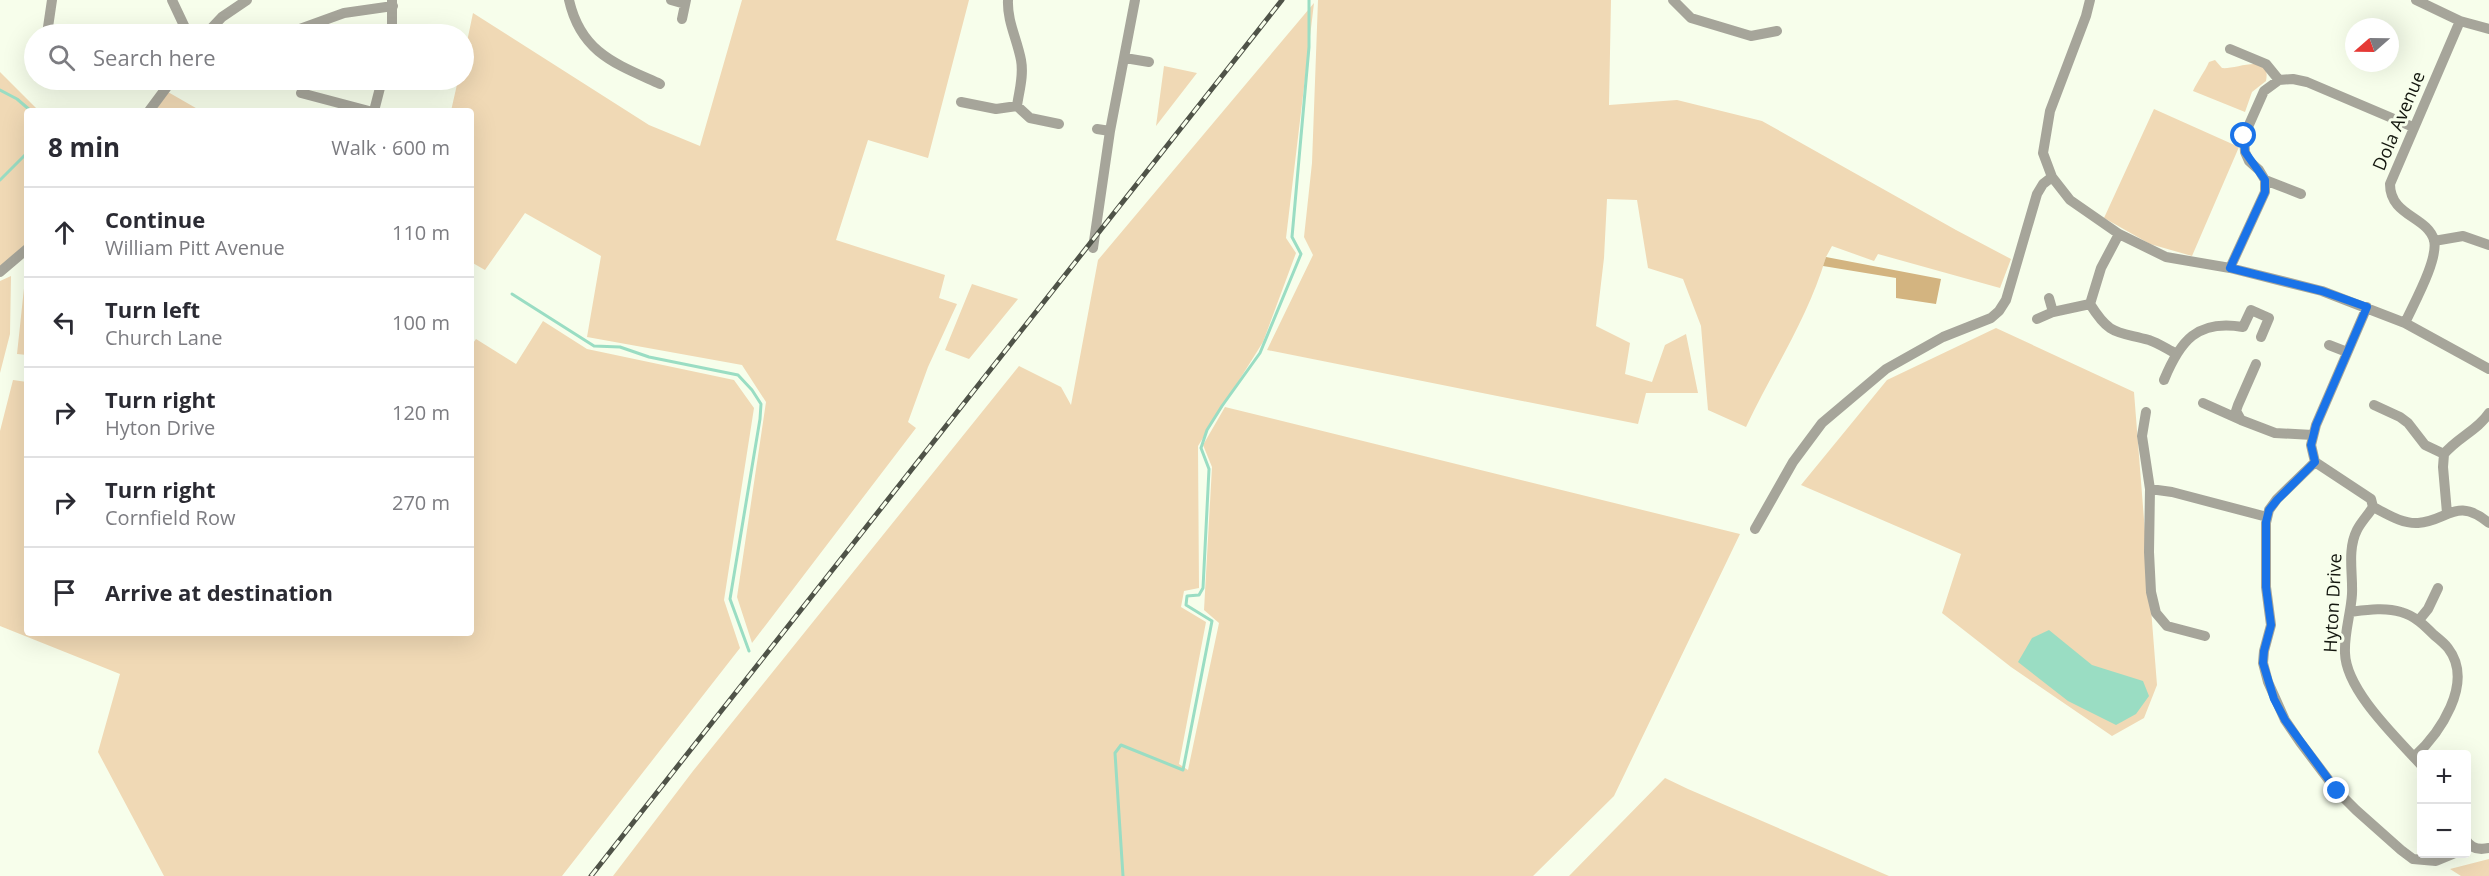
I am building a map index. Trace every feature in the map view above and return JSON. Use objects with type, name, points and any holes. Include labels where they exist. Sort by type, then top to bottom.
[{"type":"street","points":[[48,24],[52,0]]},
{"type":"street","points":[[172,0],[183,24]]},
{"type":"street","points":[[215,24],[247,0]]},
{"type":"street","points":[[569,0],[578,24],[591,44],[611,62],[660,84]]},
{"type":"street","points":[[671,0],[685,2],[682,19]]},
{"type":"street","points":[[1008,0],[1004,20],[1021,61],[1022,80],[1017,106]]},
{"type":"street","points":[[1093,248],[1110,131],[1135,0]]},
{"type":"street","points":[[1673,0],[1691,18],[1751,36],[1777,31]]},
{"type":"street","points":[[2090,0],[2050,111],[2043,153],[2052,177],[2070,200],[2119,234],[2166,257],[2230,268],[2322,291],[2405,323],[2489,369]]},
{"type":"street","points":[[2416,0],[2460,21],[2489,29]]},
{"type":"street","points":[[314,24],[344,13],[392,3],[392,24]]},
{"type":"street","name":"Dola Avenue","points":[[2434,241],[2420,224],[2398,206],[2390,191],[2392,177],[2413,126],[2426,102],[2460,21]]},
{"type":"street","points":[[2230,49],[2266,64],[2279,80]]},
{"type":"street","points":[[1125,58],[1149,62]]},
{"type":"street","points":[[2301,194],[2265,180],[2245,152],[2244,136],[2264,91],[2279,80],[2293,79],[2307,82],[2413,126]]},
{"type":"street","points":[[150,108],[164,90]]},
{"type":"street","points":[[375,108],[379,90]]},
{"type":"street","points":[[301,93],[316,99],[356,108]]},
{"type":"street","points":[[311,108],[316,99]]},
{"type":"street","points":[[961,102],[996,109],[1017,106]]},
{"type":"street","points":[[970,117],[974,105]]},
{"type":"street","points":[[1017,106],[1030,118],[1048,116],[1059,124]]},
{"type":"street","points":[[1097,129],[1110,131]]},
{"type":"street","points":[[1755,529],[1793,462],[1822,423],[1892,365],[1926,345],[1991,318],[1999,311],[2009,292],[2037,194],[2043,184],[2052,177]]},
{"type":"street","points":[[2230,268],[2265,192],[2265,180]]},
{"type":"street","points":[[2091,304],[2101,268],[2119,234]]},
{"type":"street","points":[[2405,323],[2431,261],[2434,241],[2463,236],[2489,246]]},
{"type":"street","points":[[0,272],[24,252]]},
{"type":"street","points":[[2049,298],[2053,312]]},
{"type":"street","points":[[2037,319],[2064,308],[2091,304]]},
{"type":"street","points":[[2091,304],[2108,328],[2117,333],[2152,341],[2175,353]]},
{"type":"street","points":[[2367,307],[2313,435],[2311,445],[2315,462],[2371,499],[2373,507],[2401,521],[2416,524],[2428,522],[2447,513],[2467,510],[2489,523]]},
{"type":"street","points":[[2164,380],[2175,353],[2197,332],[2229,324],[2243,327],[2251,310],[2269,318],[2261,337]]},
{"type":"street","points":[[2329,345],[2347,352]]},
{"type":"street","points":[[2241,420],[2236,411],[2256,364]]},
{"type":"street","points":[[2203,404],[2275,433],[2313,435]]},
{"type":"street","points":[[2374,405],[2392,406],[2425,446],[2444,454]]},
{"type":"street","points":[[2146,412],[2142,436],[2150,489],[2149,552],[2151,592],[2156,613],[2167,626],[2205,636]]},
{"type":"street","points":[[2447,513],[2444,454],[2465,434],[2487,419]]},
{"type":"street","points":[[2315,462],[2277,500],[2267,517],[2266,587],[2271,625],[2263,663],[2274,699],[2285,720],[2337,791],[2401,850],[2414,859],[2436,861],[2443,858]]},
{"type":"street","points":[[2150,489],[2172,492],[2267,517]]},
{"type":"street","name":"Hyton Drive","points":[[2373,507],[2357,530],[2350,563],[2352,591],[2345,654],[2351,675],[2378,717],[2417,761]]},
{"type":"street","points":[[2419,620],[2428,609],[2438,588]]},
{"type":"street","points":[[2350,612],[2399,611],[2419,620],[2449,649],[2457,670],[2456,694],[2450,710],[2437,731],[2414,757]]},
{"type":"street","points":[[2471,845],[2482,850],[2489,848]]},
{"type":"shaded area","points":[[742,0],[969,0],[928,158],[868,140],[836,240],[945,275],[939,298],[957,304],[928,367],[908,422],[916,428],[752,643],[737,597],[766,402],[742,365],[587,337],[601,256],[525,213],[485,270],[474,264],[474,108],[452,108],[456,90],[474,90],[474,24],[471,24],[473,13],[649,125],[700,146]]},
{"type":"shaded area","points":[[1318,0],[1611,0],[1609,105],[1677,100],[1762,121],[2011,259],[2000,288],[1878,254],[1874,261],[1832,246],[1800,323],[1746,427],[1708,410],[1701,326],[1683,279],[1648,268],[1637,200],[1607,199],[1604,258],[1596,326],[1630,343],[1625,374],[1652,382],[1665,345],[1686,334],[1698,393],[1646,393],[1638,424],[1267,350],[1313,255],[1304,237],[1312,163]]},
{"type":"shaded area","points":[[1314,3],[1286,238],[1296,253],[1263,342],[1198,446],[1199,588],[1184,591],[1181,607],[1206,622],[1179,764],[1188,770],[1219,623],[1204,610],[1212,467],[1203,445],[1225,407],[1740,534],[1614,796],[1533,876],[613,876],[693,771],[1019,366],[1061,387],[1071,405],[1098,260]]},
{"type":"shaded area","points":[[2215,60],[2222,68],[2258,64],[2266,72],[2266,81],[2252,92],[2245,112],[2193,91],[2209,62]]},
{"type":"shaded area","points":[[1164,66],[1197,73],[1156,126]]},
{"type":"shaded area","points":[[0,72],[36,108],[24,108],[24,248],[0,269]]},
{"type":"shaded area","points":[[168,92],[196,108],[157,108]]},
{"type":"shaded area","points":[[2154,109],[2239,147],[2192,256],[2150,244],[2104,218]]},
{"type":"shaded area","points":[[1826,257],[1941,279],[1936,304],[1896,298],[1896,278],[1823,266]]},
{"type":"shaded area","points":[[11,276],[10,334],[0,373],[0,281]]},
{"type":"shaded area","points":[[972,284],[1018,299],[969,359],[945,350]]},
{"type":"shaded area","points":[[24,288],[24,355],[17,354]]},
{"type":"shaded area","points":[[543,321],[587,349],[734,380],[754,408],[724,600],[740,648],[562,876],[164,876],[98,752],[120,674],[25,636],[474,636],[474,342],[476,339],[516,364]]},
{"type":"shaded area","points":[[1996,328],[2134,392],[2157,685],[2144,718],[2112,736],[2011,667],[1942,613],[1961,554],[1801,485],[1887,380]]},
{"type":"shaded area","points":[[13,380],[24,382],[24,636],[0,626],[0,431]]},
{"type":"shaded area","points":[[2049,630],[2092,665],[2143,681],[2149,696],[2136,714],[2116,725],[2068,701],[2018,662],[2032,638]]},
{"type":"shaded area","points":[[1665,778],[1688,789],[1889,876],[1569,876]]},
{"type":"shaded area","points":[[2489,859],[2489,876],[2461,876],[2450,869]]},
{"type":"waterway","points":[[1123,876],[1115,753],[1121,745],[1183,770],[1212,621],[1186,605],[1187,596],[1199,595],[1203,588],[1209,469],[1201,448],[1207,430],[1260,353],[1301,254],[1292,237],[1309,47],[1309,0]]},
{"type":"waterway","points":[[0,90],[28,108]]},
{"type":"waterway","points":[[0,180],[24,156]]},
{"type":"waterway","points":[[512,294],[594,346],[620,347],[649,357],[738,375],[752,390],[761,404],[760,419],[730,599],[749,651]]},
{"type":"railway","points":[[591,876],[1282,0]]},
{"type":"route","points":[[2244,136],[2245,152],[2249,161],[2259,170],[2265,180],[2265,192],[2230,268],[2322,291],[2367,307],[2316,425],[2311,445],[2315,462],[2277,500],[2269,510],[2266,522],[2266,587],[2271,625],[2263,663],[2268,682],[2285,720],[2337,791]]}]
